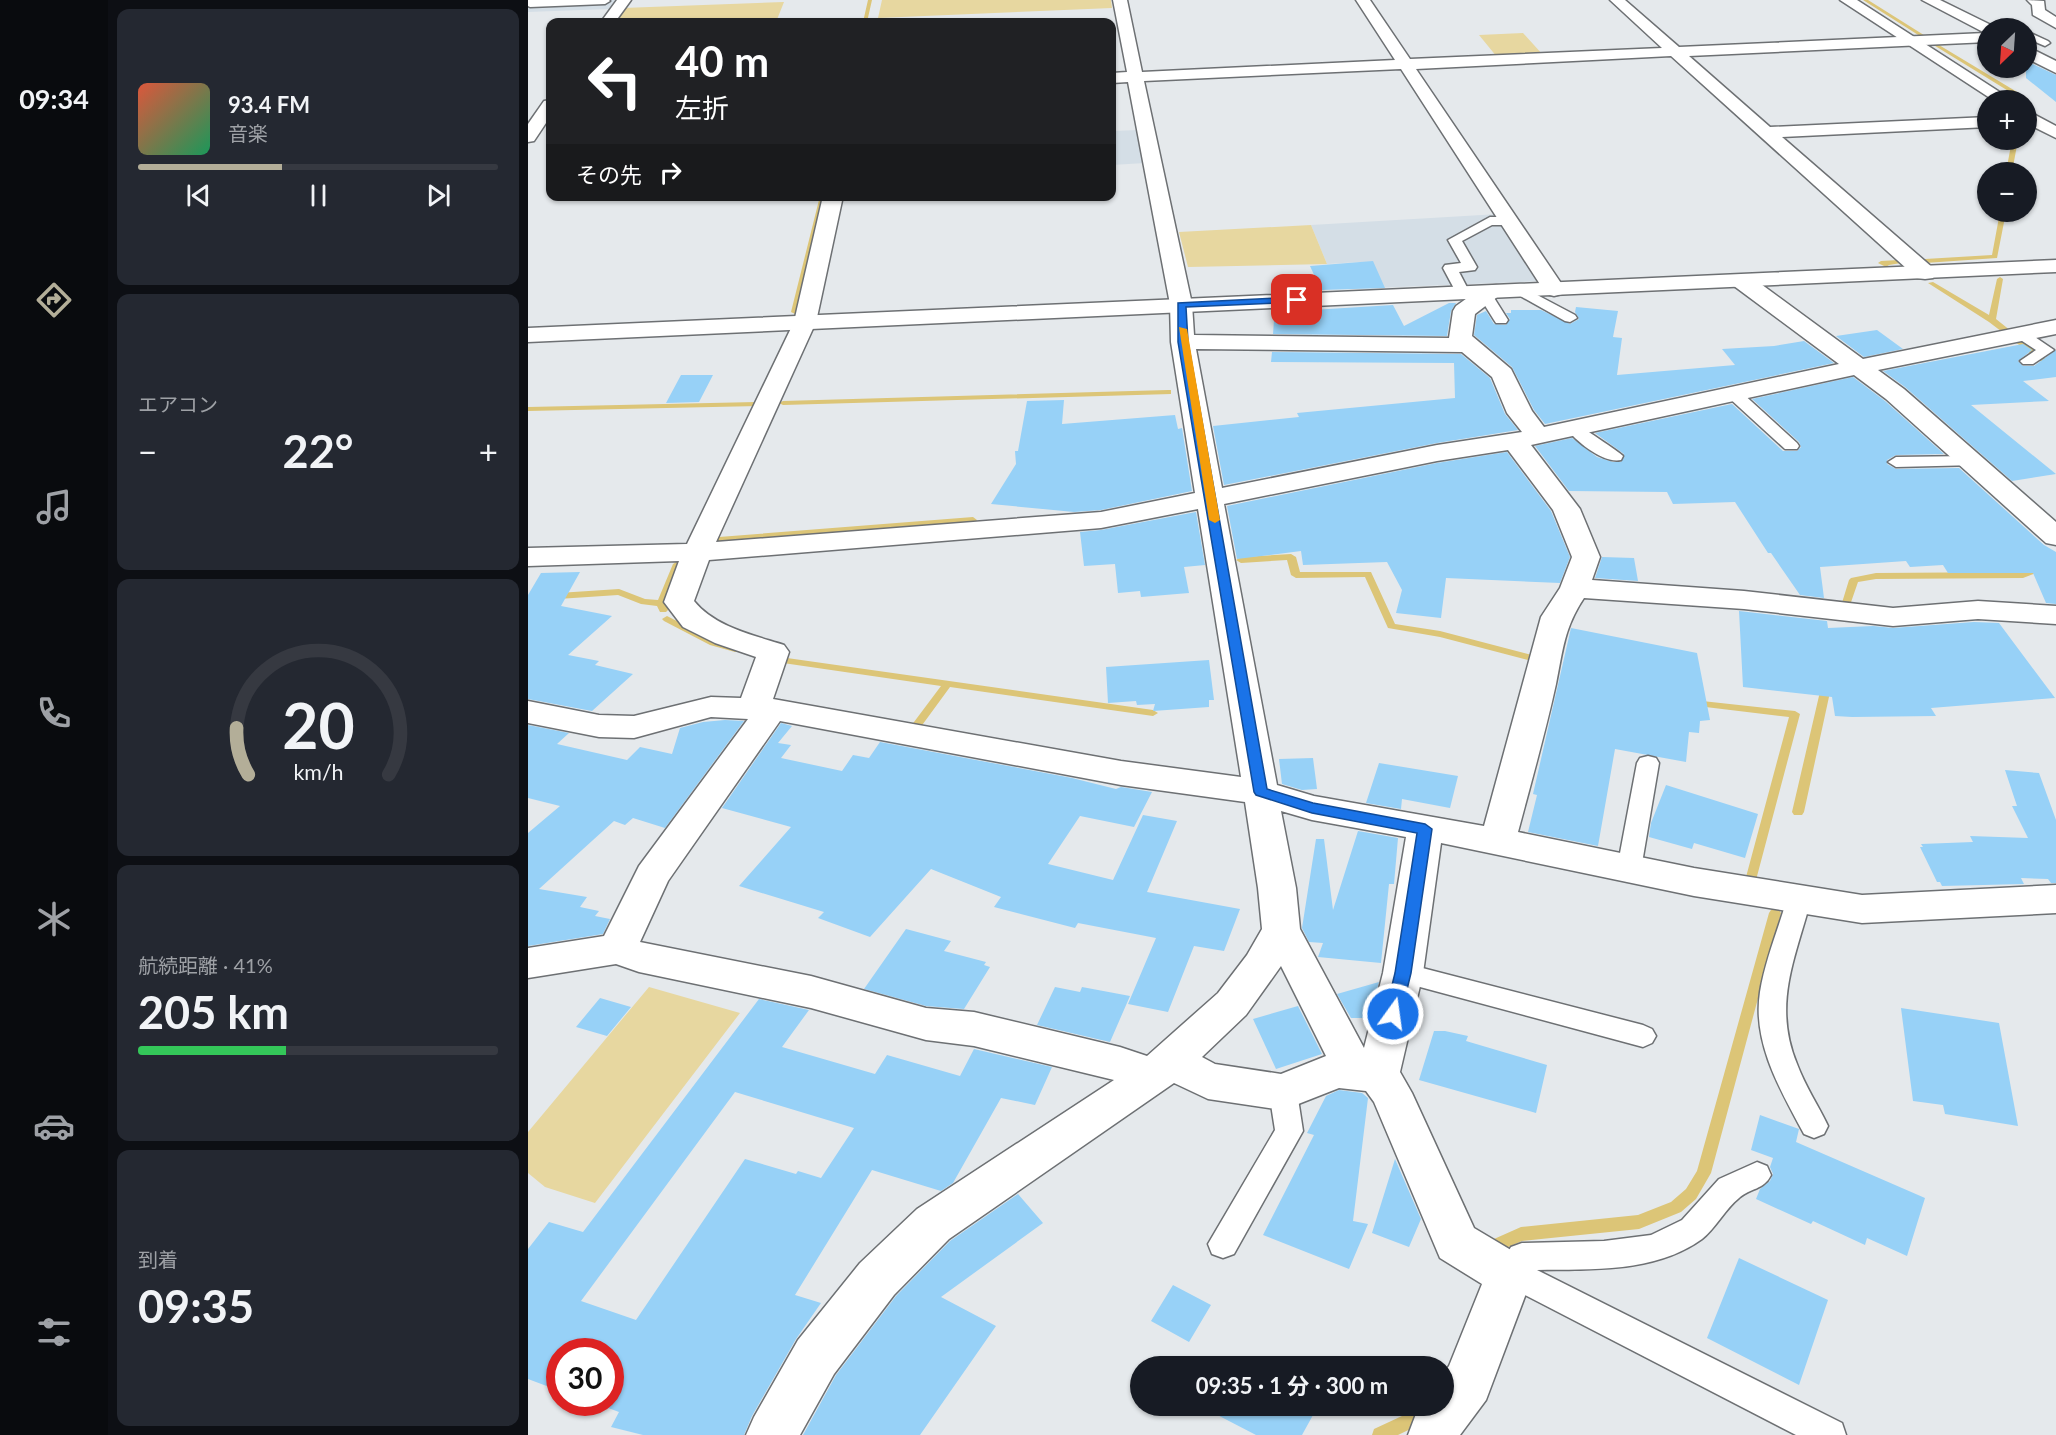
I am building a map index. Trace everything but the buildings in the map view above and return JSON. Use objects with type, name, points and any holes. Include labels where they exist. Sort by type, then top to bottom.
[{"type":"street","points":[[611,18],[624,0]]},
{"type":"street","points":[[1120,0],[1181,304],[1183,342],[1261,792],[1277,888],[1281,929],[1367,1073],[1391,1093],[1457,1243],[1509,1275],[1468,1382],[1439,1419],[1434,1435]]},
{"type":"street","points":[[1363,0],[1554,289]]},
{"type":"street","points":[[1617,0],[1925,273]]},
{"type":"street","points":[[1847,0],[1988,90]]},
{"type":"street","points":[[1929,0],[1977,24]]},
{"type":"street","points":[[2056,7],[2037,2],[2038,12],[2056,26]]},
{"type":"street","points":[[2037,28],[2056,26]]},
{"type":"street","points":[[1116,78],[1977,37]]},
{"type":"street","points":[[2037,57],[2056,68]]},
{"type":"street","points":[[528,104],[546,104]]},
{"type":"street","points":[[528,137],[546,110]]},
{"type":"street","points":[[1768,132],[1977,122]]},
{"type":"street","points":[[617,949],[652,876],[762,708],[773,652],[726,636],[694,621],[679,602],[697,552],[805,322],[832,201]]},
{"type":"street","points":[[528,335],[1181,304],[1481,294],[2056,266]]},
{"type":"street","points":[[1742,281],[1895,394],[2056,537]]},
{"type":"street","points":[[1481,294],[1464,310],[1460,338],[1503,374],[1520,413],[1527,438],[1566,509],[1586,557],[1575,588],[1556,617],[1498,841]]},
{"type":"street","points":[[528,556],[697,552],[1101,520],[1437,453],[1527,438],[2056,327]]},
{"type":"street","points":[[1183,342],[1469,345]]},
{"type":"street","points":[[1575,588],[1744,600],[1893,617],[1978,610],[2056,615]]},
{"type":"street","points":[[528,712],[599,726],[634,727],[711,707],[762,708],[1121,773],[1261,792],[1312,808],[1862,909],[2056,899]]},
{"type":"street","points":[[1367,1073],[1403,973],[1425,829]]},
{"type":"street","points":[[772,1435],[816,1357],[877,1279],[933,1224],[1162,1068],[1232,1004],[1261,966],[1281,929]]},
{"type":"street","points":[[528,963],[617,949],[639,957],[811,992],[926,1024],[974,1029],[1120,1064],[1162,1068],[1208,1082],[1283,1092],[1337,1070],[1367,1073]]},
{"type":"lane","points":[[533,0],[530,4],[605,1]]},
{"type":"lane","points":[[2037,40],[2051,47]]},
{"type":"lane","points":[[1501,320],[1481,294],[1450,268],[1470,267],[1455,240],[1490,222],[1509,221]]},
{"type":"lane","points":[[1520,291],[1570,318]]},
{"type":"lane","points":[[2014,336],[2047,350],[2034,358]]},
{"type":"lane","points":[[1734,394],[1791,446]]},
{"type":"lane","points":[[1574,428],[1593,444],[1615,456]]},
{"type":"lane","points":[[1896,462],[1971,461]]},
{"type":"lane","points":[[1629,868],[1648,763]]},
{"type":"lane","points":[[1799,899],[1773,993],[1772,1016],[1779,1054],[1798,1098],[1814,1126]]},
{"type":"lane","points":[[1403,973],[1643,1036]]},
{"type":"lane","points":[[1223,1244],[1289,1131],[1283,1092]]},
{"type":"lane","points":[[1757,1175],[1729,1188],[1692,1229],[1654,1248],[1604,1256],[1522,1257],[1509,1275],[1533,1283],[1830,1435]]},
{"type":"shaded area","points":[[528,0],[615,0],[609,9],[528,12]]},
{"type":"shaded area","points":[[882,0],[1111,0],[1112,8],[878,18]]},
{"type":"shaded area","points":[[784,2],[778,18],[617,18],[623,8]]},
{"type":"shaded area","points":[[1523,33],[1543,55],[1497,57],[1479,35]]},
{"type":"shaded area","points":[[1139,130],[1145,163],[1116,165],[1116,131]]},
{"type":"shaded area","points":[[1499,214],[1542,281],[1371,288],[1359,262],[1327,264],[1311,225]]},
{"type":"shaded area","points":[[1311,225],[1327,264],[1188,267],[1179,232]]},
{"type":"shaded area","points":[[649,987],[740,1013],[595,1203],[545,1187],[528,1173],[528,1132]]},
{"type":"waterway","points":[[866,18],[870,0]]},
{"type":"waterway","points":[[1865,0],[1925,37]]},
{"type":"waterway","points":[[1934,43],[2010,90]]},
{"type":"waterway","points":[[2011,162],[2013,150]]},
{"type":"waterway","points":[[795,312],[822,201]]},
{"type":"waterway","points":[[1925,261],[1995,257],[2001,222]]},
{"type":"waterway","points":[[1886,265],[1881,263],[1899,262]]},
{"type":"waterway","points":[[1992,320],[2000,279]]},
{"type":"waterway","points":[[1931,283],[1992,320]]},
{"type":"waterway","points":[[1992,320],[2056,371]]},
{"type":"waterway","points":[[783,403],[1168,392]]},
{"type":"waterway","points":[[528,409],[756,404]]},
{"type":"waterway","points":[[719,540],[973,520]]},
{"type":"waterway","points":[[1241,560],[1291,557],[1296,575],[1368,574],[1391,626],[1440,634],[1532,658]]},
{"type":"waterway","points":[[1846,606],[1854,580],[1876,576],[2023,575],[2056,562]]},
{"type":"waterway","points":[[661,603],[678,564]]},
{"type":"waterway","points":[[528,598],[619,592],[644,602],[661,603]]},
{"type":"waterway","points":[[661,603],[663,610]]},
{"type":"waterway","points":[[667,619],[713,643],[735,649]]},
{"type":"waterway","points":[[787,661],[1153,713]]},
{"type":"waterway","points":[[1798,812],[1827,683]]},
{"type":"waterway","points":[[916,726],[947,685]]},
{"type":"waterway","points":[[1693,703],[1795,714],[1752,877]]},
{"type":"waterway","points":[[1499,1244],[1521,1234],[1639,1222],[1676,1207],[1691,1194],[1704,1173],[1775,913]]},
{"type":"waterway","points":[[1380,1435],[1417,1417]]},
{"type":"slow traffic","points":[[1182,329],[1215,520]]},
{"type":"route","points":[[1297,300],[1181,304],[1183,342],[1261,792],[1312,808],[1425,829],[1403,973],[1393,1014]]}]
